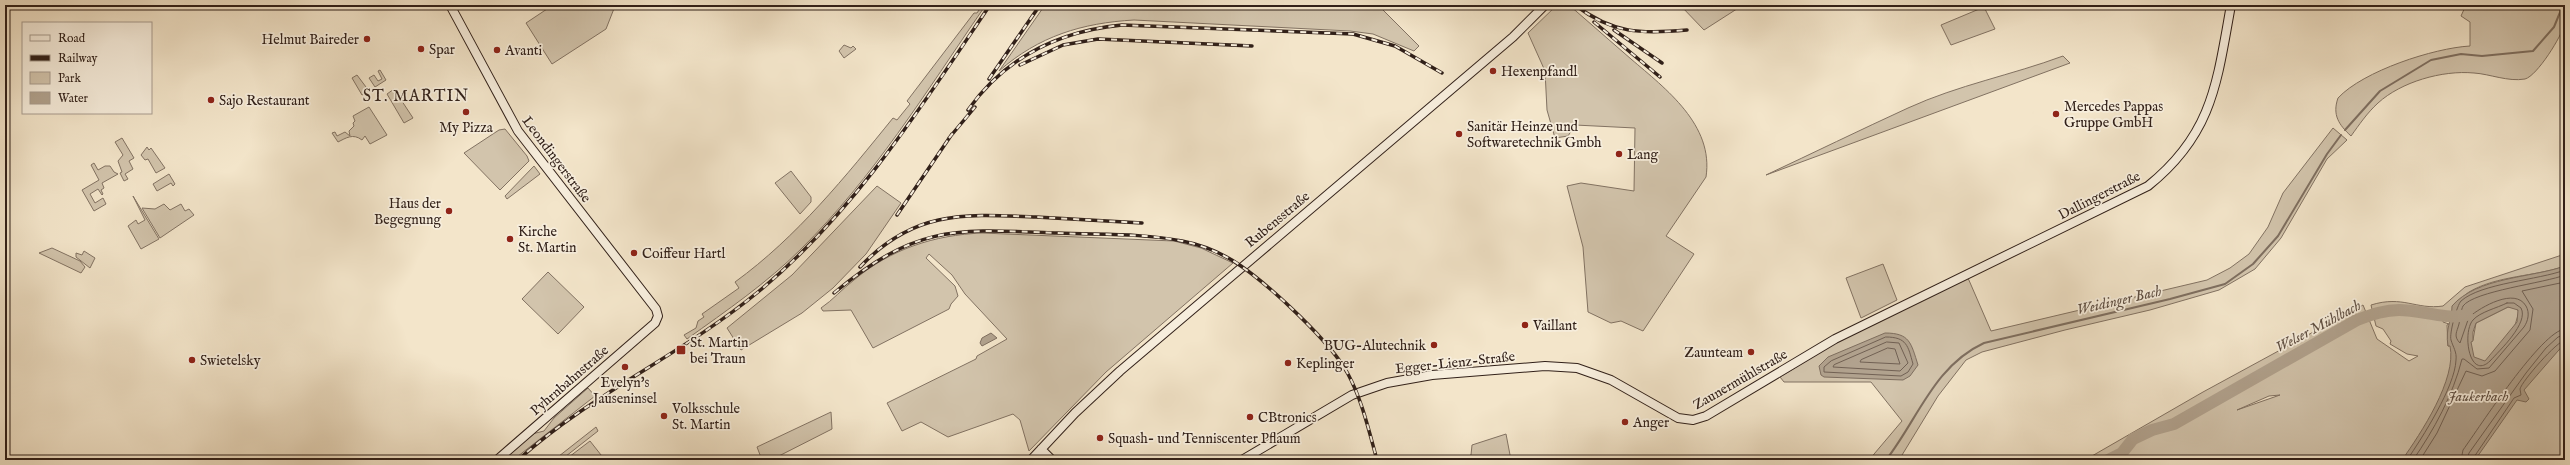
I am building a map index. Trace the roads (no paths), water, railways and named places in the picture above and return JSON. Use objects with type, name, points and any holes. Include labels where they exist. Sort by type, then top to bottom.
[{"type":"street","name":"Leondingerstraße","points":[[450,5],[518,131],[656,309],[658,319]]},
{"type":"street","name":"Rubensstraße","points":[[1031,460],[1109,380],[1517,33],[1545,5]]},
{"type":"street","name":"Dallingerstraße","points":[[1876,318],[2134,194],[2160,176],[2190,144],[2206,115],[2215,88],[2231,5]]},
{"type":"street","name":"Zaunermühlstraße","points":[[1593,372],[1678,418],[1693,420],[1723,407],[1835,339],[1876,318]]},
{"type":"street","name":"Pyhrnbahnstraße","points":[[497,460],[658,319]]},
{"type":"street","name":"Egger-Lienz-Straße","points":[[1242,460],[1346,398],[1387,383],[1432,375],[1545,366],[1565,366],[1593,372]]},
{"type":"street","points":[[1041,449],[1052,460]]},
{"type":"water","name":"Jaukerbach","points":[[2565,266],[2565,343],[2524,390],[2529,399],[2526,402],[2517,400],[2475,460],[2402,460],[2436,405],[2448,374],[2451,359],[2447,334],[2452,306],[2463,296],[2475,289],[2505,280]],"holes":[[[2508,307],[2518,310],[2517,322],[2485,361],[2474,357],[2471,342],[2473,341],[2473,332],[2476,323]]]},
{"type":"water","points":[[991,333],[997,338],[982,346],[980,343],[982,338]]},
{"type":"water","points":[[1885,333],[1893,333],[1905,337],[1911,345],[1918,365],[1910,376],[1903,380],[1824,377],[1821,375],[1819,366],[1828,357]]},
{"type":"waterway","name":"Weidinger Bach","points":[[2345,130],[2380,91],[2431,60],[2461,54],[2482,56],[2533,51],[2554,27],[2563,5]]},
{"type":"waterway","name":"Weidinger Bach","points":[[1886,460],[1939,379],[1952,365],[1967,353],[1984,343],[2170,299],[2225,284],[2253,264],[2278,236],[2327,154],[2341,135]]},
{"type":"waterway","name":"Welser Mühlbach","points":[[2108,460],[2122,453],[2133,439],[2152,430],[2174,424],[2357,320],[2393,310],[2408,310],[2441,316],[2467,315]]},
{"type":"railway","points":[[518,460],[546,436],[606,394],[699,335],[729,314],[758,292],[793,261],[856,193],[884,157],[912,120],[990,5]]},
{"type":"railway","points":[[989,79],[1040,5]]},
{"type":"railway","points":[[1575,5],[1602,22],[1628,30],[1655,32],[1687,30]]},
{"type":"railway","points":[[1594,22],[1660,77]]},
{"type":"railway","points":[[968,110],[999,76],[1016,62],[1035,50],[1055,41],[1077,34],[1099,28],[1122,25],[1353,34],[1395,46],[1442,73]]},
{"type":"railway","points":[[1614,30],[1662,63]]},
{"type":"railway","points":[[1020,65],[1063,45],[1098,39],[1252,46]]},
{"type":"railway","points":[[949,138],[975,107]]},
{"type":"railway","points":[[897,215],[952,134]]},
{"type":"railway","points":[[860,267],[880,248],[900,235],[920,225],[963,216],[1036,217],[1142,223]]},
{"type":"railway","points":[[834,293],[863,270],[890,254],[914,243],[938,236],[964,232],[991,231],[1136,235],[1167,238],[1198,245],[1213,250],[1228,258],[1254,275],[1315,331],[1340,361],[1357,394],[1365,416],[1377,460]]},
{"type":"place","name":"Helmut Baireder","points":[[367,39]]},
{"type":"place","name":"Spar","points":[[421,49]]},
{"type":"place","name":"Avanti","points":[[497,50]]},
{"type":"place","name":"Hexenpfandl","points":[[1493,71]]},
{"type":"place","name":"Sajo Restaurant","points":[[211,100]]},
{"type":"place","name":"My Pizza","points":[[466,112]]},
{"type":"place","name":"Mercedes Pappas Gruppe GmbH","points":[[2056,114]]},
{"type":"place","name":"Sanitär Heinze und Softwaretechnik Gmbh","points":[[1459,134]]},
{"type":"place","name":"Lang","points":[[1619,154]]},
{"type":"place","name":"Haus der Begegnung","points":[[449,211]]},
{"type":"place","name":"Kirche St. Martin","points":[[510,239]]},
{"type":"place","name":"Coiffeur Hartl","points":[[634,253]]},
{"type":"place","name":"Vaillant","points":[[1525,325]]},
{"type":"place","name":"BUG-Alutechnik","points":[[1434,345]]},
{"type":"place","name":"St. Martin bei Traun","points":[[681,350]]},
{"type":"place","name":"Zaunteam","points":[[1751,352]]},
{"type":"place","name":"Swietelsky","points":[[192,360]]},
{"type":"place","name":"Keplinger","points":[[1288,363]]},
{"type":"place","name":"Evelyn's Jauseninsel","points":[[625,367]]},
{"type":"place","name":"Volksschule St. Martin","points":[[664,416]]},
{"type":"place","name":"CBtronics","points":[[1250,417]]},
{"type":"place","name":"Anger","points":[[1625,422]]},
{"type":"place","name":"Squash- und Tenniscenter Pflaum","points":[[1100,438]]},
{"type":"district","name":"ST. MARTIN","points":[[416,95]]}]
